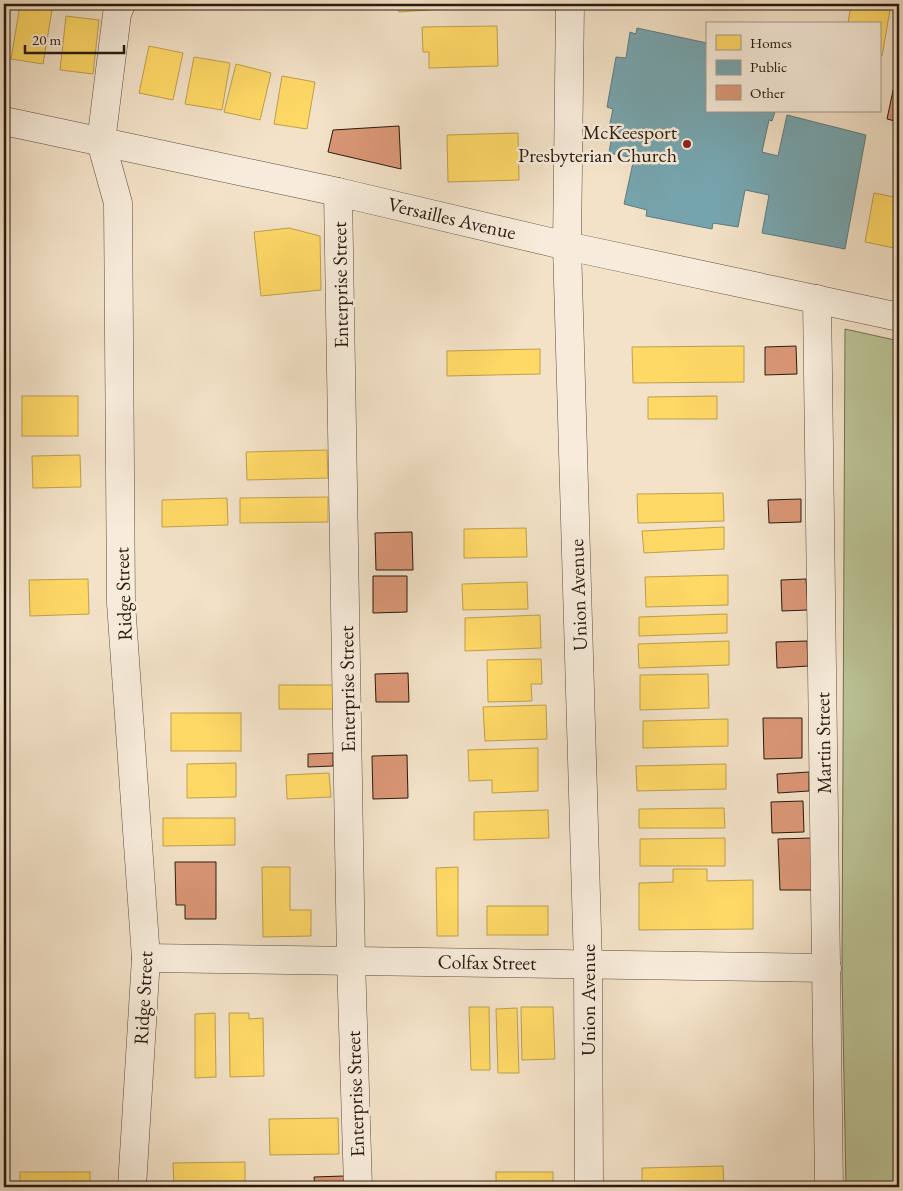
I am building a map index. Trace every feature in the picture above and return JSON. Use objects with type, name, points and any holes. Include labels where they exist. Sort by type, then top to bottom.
[{"type":"street","name":"Ridge Street","points":[[121,4],[117,14],[101,142],[118,203],[121,604],[146,958],[132,1187]]},
{"type":"street","name":"Union Avenue","points":[[570,4],[567,246],[588,964],[589,1187]]},
{"type":"street","name":"Versailles Avenue","points":[[4,121],[338,192],[567,246],[899,317]]},
{"type":"street","name":"Enterprise Street","points":[[338,192],[351,960],[358,1187]]},
{"type":"street","name":"Martin Street","points":[[817,299],[829,1187]]},
{"type":"street","name":"Colfax Street","points":[[146,958],[827,968]]},
{"type":"green space","points":[[845,329],[899,341],[899,1187],[846,1187],[842,972]]},
{"type":"building: Homes","points":[[398,4],[499,4],[499,5],[399,12]]},
{"type":"building: Homes","points":[[851,4],[891,4],[882,56],[880,56],[880,22],[848,22]]},
{"type":"building: Homes","points":[[20,5],[52,10],[43,64],[11,59]]},
{"type":"building: Homes","points":[[66,16],[99,20],[93,74],[60,70]]},
{"type":"building: Homes","points":[[497,26],[498,66],[429,68],[429,52],[423,52],[422,27]]},
{"type":"building: Homes","points":[[149,46],[183,53],[173,100],[139,93]]},
{"type":"building: Homes","points":[[194,57],[230,63],[222,110],[185,104]]},
{"type":"building: Homes","points":[[236,64],[271,73],[260,120],[224,112]]},
{"type":"building: Homes","points":[[282,76],[315,82],[307,129],[274,124]]},
{"type":"building: Homes","points":[[518,133],[519,180],[448,182],[447,135]]},
{"type":"building: Homes","points":[[874,193],[899,198],[899,249],[865,242]]},
{"type":"building: Homes","points":[[289,228],[320,236],[321,290],[261,296],[254,232]]},
{"type":"building: Homes","points":[[744,346],[744,382],[633,383],[632,347]]},
{"type":"building: Homes","points":[[540,349],[540,374],[447,376],[447,351]]},
{"type":"building: Homes","points":[[22,396],[78,396],[78,436],[22,436]]},
{"type":"building: Homes","points":[[717,396],[717,419],[648,419],[648,397]]},
{"type":"building: Homes","points":[[327,450],[328,478],[247,480],[246,452]]},
{"type":"building: Homes","points":[[80,455],[81,487],[33,488],[32,456]]},
{"type":"building: Homes","points":[[723,493],[724,521],[638,523],[637,494]]},
{"type":"building: Homes","points":[[328,497],[328,522],[240,523],[240,498]]},
{"type":"building: Homes","points":[[227,498],[228,525],[162,527],[162,500]]},
{"type":"building: Homes","points":[[724,527],[724,549],[644,553],[642,531]]},
{"type":"building: Homes","points":[[526,528],[527,557],[464,558],[464,529]]},
{"type":"building: Homes","points":[[728,575],[728,605],[646,607],[645,577]]},
{"type":"building: Homes","points":[[88,579],[89,614],[30,616],[29,580]]},
{"type":"building: Homes","points":[[527,582],[528,609],[463,610],[462,584]]},
{"type":"building: Homes","points":[[727,614],[727,633],[639,636],[639,617]]},
{"type":"building: Homes","points":[[540,615],[541,648],[465,651],[465,618]]},
{"type":"building: Homes","points":[[729,641],[729,665],[639,668],[638,644]]},
{"type":"building: Homes","points":[[541,659],[542,684],[531,684],[532,701],[488,702],[487,660]]},
{"type":"building: Homes","points":[[708,674],[709,708],[640,710],[640,675]]},
{"type":"building: Homes","points":[[279,685],[333,685],[333,709],[279,709]]},
{"type":"building: Homes","points":[[546,705],[547,739],[485,741],[483,707]]},
{"type":"building: Homes","points":[[171,713],[241,713],[241,751],[171,751]]},
{"type":"building: Homes","points":[[728,719],[728,746],[643,748],[643,721]]},
{"type":"building: Homes","points":[[538,748],[538,791],[492,793],[492,780],[469,781],[468,750]]},
{"type":"building: Homes","points":[[236,763],[236,797],[187,798],[187,764]]},
{"type":"building: Homes","points":[[726,764],[726,789],[637,791],[636,766]]},
{"type":"building: Homes","points":[[329,773],[331,797],[287,799],[286,775]]},
{"type":"building: Homes","points":[[724,808],[725,828],[639,828],[639,809]]},
{"type":"building: Homes","points":[[548,810],[549,838],[474,840],[474,812]]},
{"type":"building: Homes","points":[[163,818],[235,818],[235,845],[163,846]]},
{"type":"building: Homes","points":[[725,838],[725,866],[640,866],[640,839]]},
{"type":"building: Homes","points":[[262,867],[290,867],[290,910],[311,910],[311,936],[263,937]]},
{"type":"building: Homes","points":[[458,867],[458,936],[437,936],[436,868]]},
{"type":"building: Homes","points":[[673,869],[707,869],[707,881],[753,880],[753,929],[639,930],[639,883],[673,882]]},
{"type":"building: Homes","points":[[487,906],[548,906],[548,935],[487,935]]},
{"type":"building: Homes","points":[[469,1007],[489,1007],[490,1070],[471,1070]]},
{"type":"building: Homes","points":[[521,1007],[553,1007],[555,1059],[522,1060]]},
{"type":"building: Homes","points":[[517,1008],[519,1073],[498,1073],[496,1009]]},
{"type":"building: Homes","points":[[215,1013],[216,1077],[195,1078],[195,1014]]},
{"type":"building: Homes","points":[[229,1013],[249,1013],[249,1019],[263,1018],[264,1076],[230,1077]]},
{"type":"building: Homes","points":[[338,1118],[339,1154],[270,1155],[269,1119]]},
{"type":"building: Homes","points":[[245,1162],[245,1186],[174,1187],[173,1163]]},
{"type":"building: Homes","points":[[723,1166],[724,1187],[642,1187],[642,1168]]},
{"type":"building: Homes","points":[[20,1172],[90,1172],[90,1187],[20,1187]]},
{"type":"building: Homes","points":[[496,1172],[553,1172],[553,1187],[496,1187]]},
{"type":"building: Public","name":"McKeesport Presbyterian Church","points":[[637,28],[706,43],[706,112],[775,112],[772,121],[769,120],[762,152],[778,156],[787,115],[866,135],[845,249],[762,233],[769,195],[745,190],[738,227],[713,223],[712,229],[646,216],[647,210],[624,204],[634,158],[609,153],[612,135],[608,133],[613,109],[607,107],[616,57],[626,58],[630,32],[636,34]]},
{"type":"building: Other","points":[[894,86],[899,87],[899,122],[887,119]]},
{"type":"building: Other","points":[[399,126],[401,169],[328,152],[333,130]]},
{"type":"building: Other","points":[[796,346],[797,374],[765,375],[765,347]]},
{"type":"building: Other","points":[[801,499],[801,522],[769,523],[768,500]]},
{"type":"building: Other","points":[[412,532],[413,570],[376,570],[375,533]]},
{"type":"building: Other","points":[[373,576],[407,576],[407,612],[373,613]]},
{"type":"building: Other","points":[[806,579],[808,610],[782,611],[781,580]]},
{"type":"building: Other","points":[[807,641],[808,666],[777,668],[776,642]]},
{"type":"building: Other","points":[[408,673],[409,702],[376,702],[375,674]]},
{"type":"building: Other","points":[[763,718],[802,718],[802,758],[764,759]]},
{"type":"building: Other","points":[[333,753],[333,766],[308,767],[308,754]]},
{"type":"building: Other","points":[[407,755],[408,798],[373,799],[372,756]]},
{"type":"building: Other","points":[[809,772],[809,791],[778,793],[777,774]]},
{"type":"building: Other","points":[[803,801],[804,832],[772,833],[771,802]]},
{"type":"building: Other","points":[[811,838],[813,890],[780,890],[778,839]]},
{"type":"building: Other","points":[[175,862],[216,862],[216,919],[185,919],[185,905],[176,905]]},
{"type":"building: Other","points":[[344,1176],[344,1187],[315,1187],[314,1177]]},
{"type":"place","name":"McKeesport Presbyterian Church","points":[[687,144]]}]
